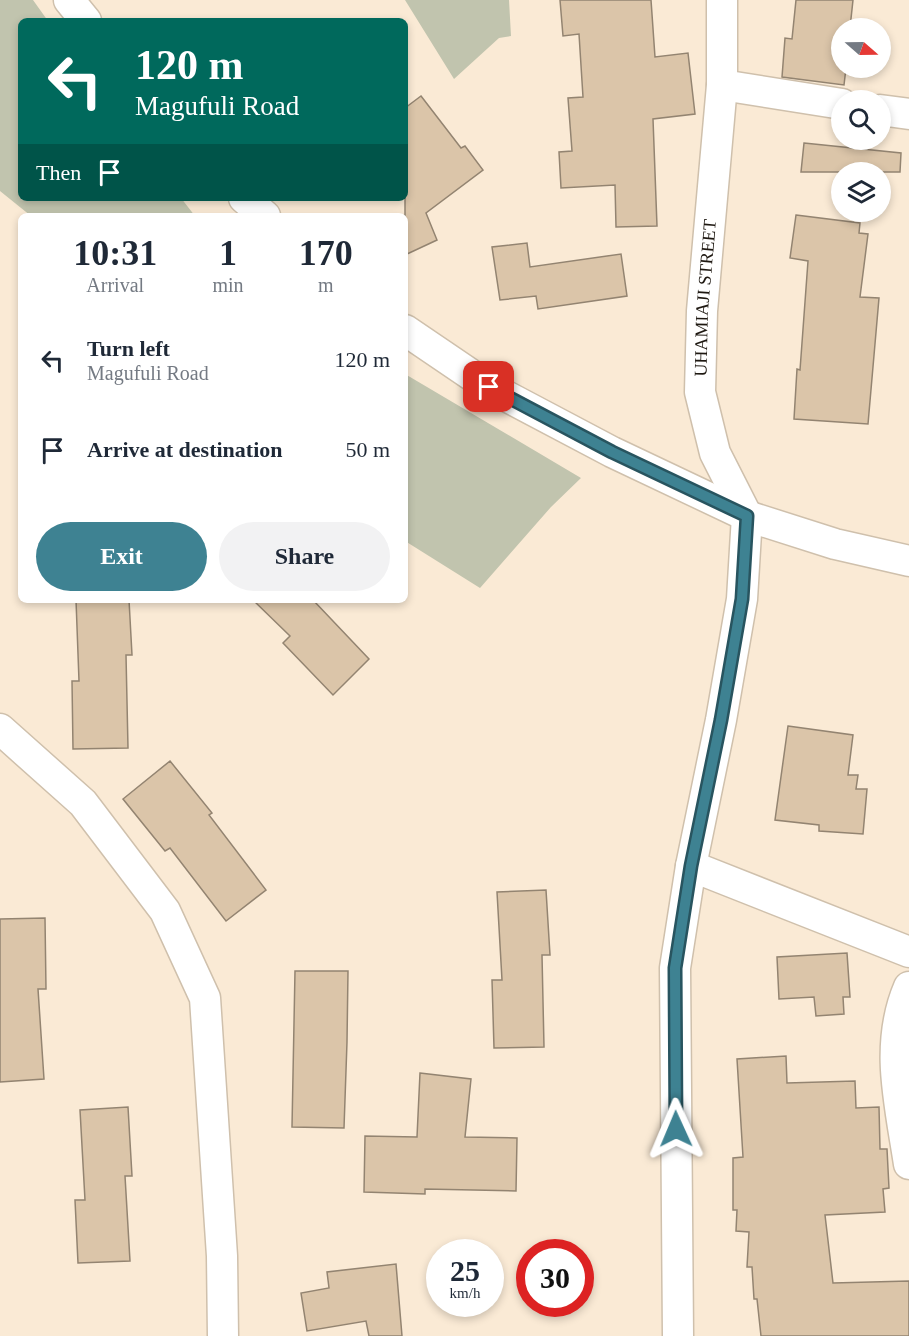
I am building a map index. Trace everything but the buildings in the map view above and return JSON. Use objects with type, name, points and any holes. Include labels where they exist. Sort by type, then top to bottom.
[{"type":"street","points":[[69,0],[84,18]]},
{"type":"street","name":"UHAMIAJI STREET","points":[[722,0],[722,85],[702,311],[700,392],[715,453],[747,516]]},
{"type":"street","points":[[722,85],[831,102]]},
{"type":"street","points":[[891,112],[909,114]]},
{"type":"street","points":[[248,201],[262,213]]},
{"type":"street","points":[[408,332],[489,387],[612,452],[747,516],[835,544],[909,561]]},
{"type":"street","points":[[678,1336],[675,968],[691,866],[721,720],[742,599],[747,516]]},
{"type":"street","points":[[0,729],[83,803],[90,812],[165,911],[206,998],[222,1256],[223,1336]]},
{"type":"street","points":[[691,866],[909,952]]},
{"type":"street","points":[[909,987],[900,1008],[894,1062],[909,1164]]},
{"type":"green space","points":[[0,0],[33,0],[46,18],[18,18],[18,201],[183,201],[193,213],[27,213],[0,191]]},
{"type":"green space","points":[[405,0],[509,0],[511,36],[499,38],[454,79]]},
{"type":"green space","points":[[408,376],[581,478],[551,507],[480,588],[408,543]]},
{"type":"route","points":[[489,387],[612,452],[747,516],[742,599],[721,720],[691,866],[675,968],[676,1129]]}]
